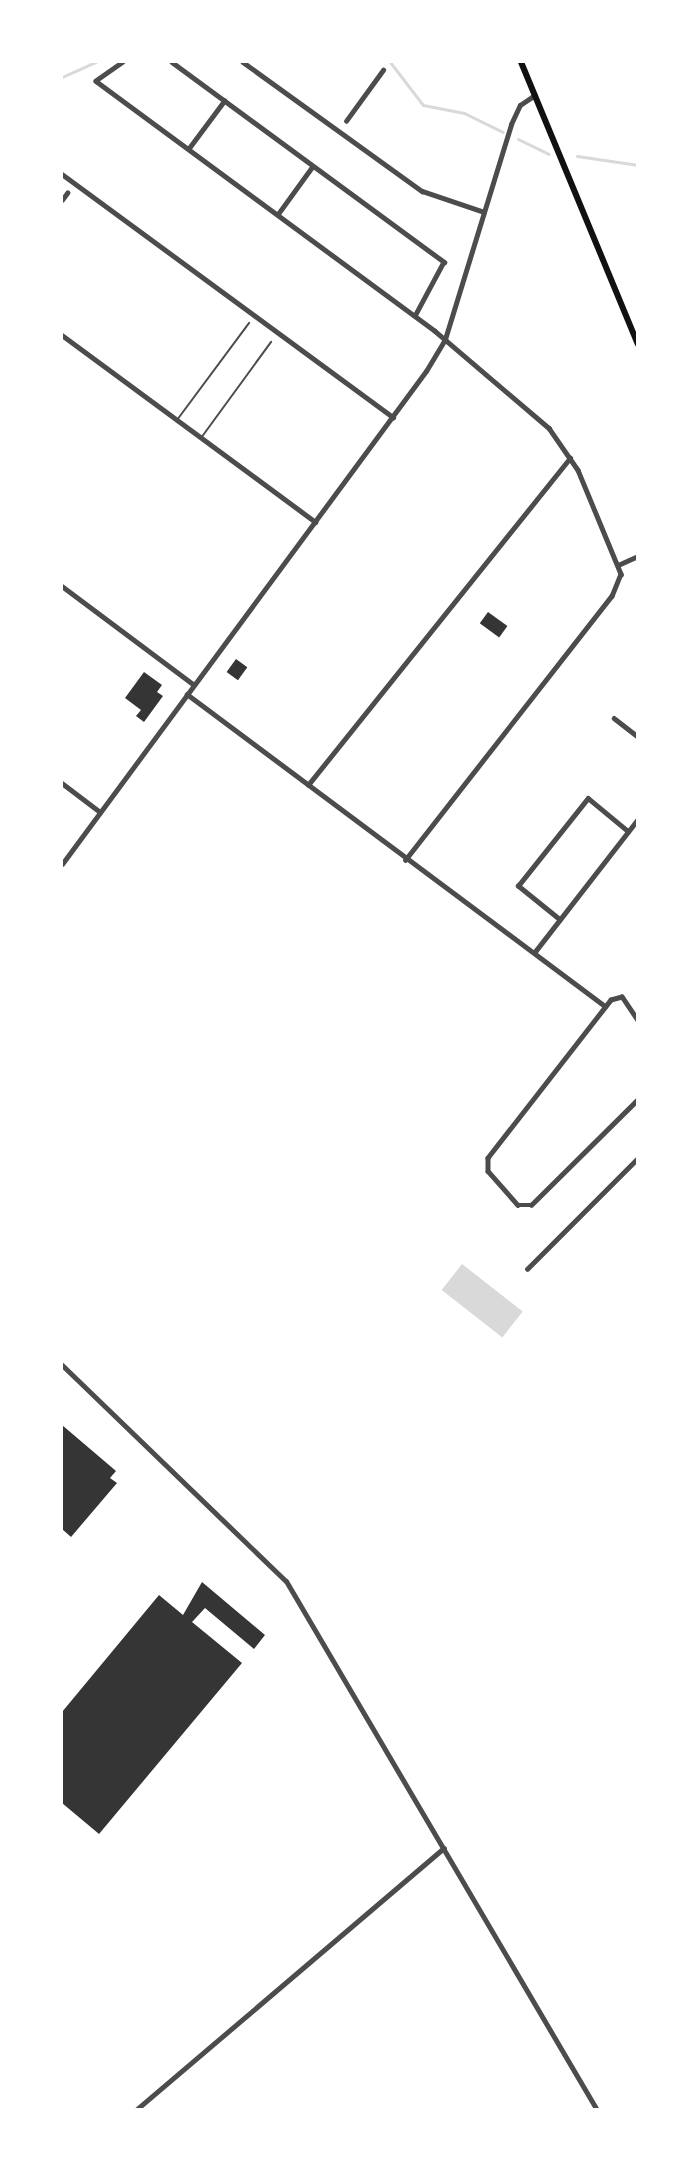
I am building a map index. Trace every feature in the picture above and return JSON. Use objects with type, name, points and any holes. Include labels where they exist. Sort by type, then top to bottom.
[{"type":"main road","points":[[521,62],[638,344]]},
{"type":"street","points":[[123,62],[96,81],[415,316],[535,415],[570,458],[618,565],[621,574],[612,596],[406,860]]},
{"type":"street","points":[[172,62],[444,262],[415,316]]},
{"type":"street","points":[[243,62],[422,191],[484,213]]},
{"type":"street","points":[[346,121],[383,70]]},
{"type":"street","points":[[62,864],[393,417],[445,339],[515,114],[535,95]]},
{"type":"street","points":[[189,148],[224,101]]},
{"type":"street","points":[[278,214],[312,167]]},
{"type":"street","points":[[62,174],[393,417]]},
{"type":"street","points":[[62,200],[67,193]]},
{"type":"street","points":[[62,335],[316,522]]},
{"type":"street","points":[[308,785],[570,458]]},
{"type":"street","points":[[618,565],[638,556]]},
{"type":"street","points":[[62,586],[194,684]]},
{"type":"street","points":[[186,694],[605,1006]]},
{"type":"street","points":[[614,718],[638,737]]},
{"type":"street","points":[[62,783],[100,812]]},
{"type":"street","points":[[560,920],[518,886],[588,798],[628,831]]},
{"type":"street","points":[[534,952],[638,819]]},
{"type":"street","points":[[638,1021],[622,997],[605,1006],[488,1158],[488,1172],[518,1205],[531,1205],[638,1099]]},
{"type":"street","points":[[527,1269],[638,1158]]},
{"type":"street","points":[[62,1365],[286,1581],[597,2109]]},
{"type":"street","points":[[136,2109],[444,1848]]},
{"type":"lane","points":[[177,420],[249,323]]},
{"type":"lane","points":[[201,438],[271,342]]},
{"type":"shaded area","points":[[462,1264],[523,1311],[502,1337],[442,1290]]},
{"type":"building","points":[[488,612],[507,626],[499,637],[480,623]]},
{"type":"building","points":[[236,659],[247,667],[238,680],[227,672]]},
{"type":"building","points":[[144,672],[162,685],[157,692],[163,696],[144,722],[136,716],[141,710],[125,698]]},
{"type":"building","points":[[62,1425],[116,1471],[110,1478],[117,1483],[71,1537],[62,1529]]},
{"type":"building","points":[[202,1582],[265,1635],[254,1649],[205,1608],[192,1622],[242,1663],[99,1834],[62,1803],[62,1712],[159,1595],[183,1615]]},
{"type":"waterway","points":[[62,77],[96,62]]},
{"type":"waterway","points":[[390,62],[423,105],[464,113],[503,132]]},
{"type":"waterway","points":[[518,139],[549,154]]},
{"type":"waterway","points":[[577,156],[638,165]]}]
